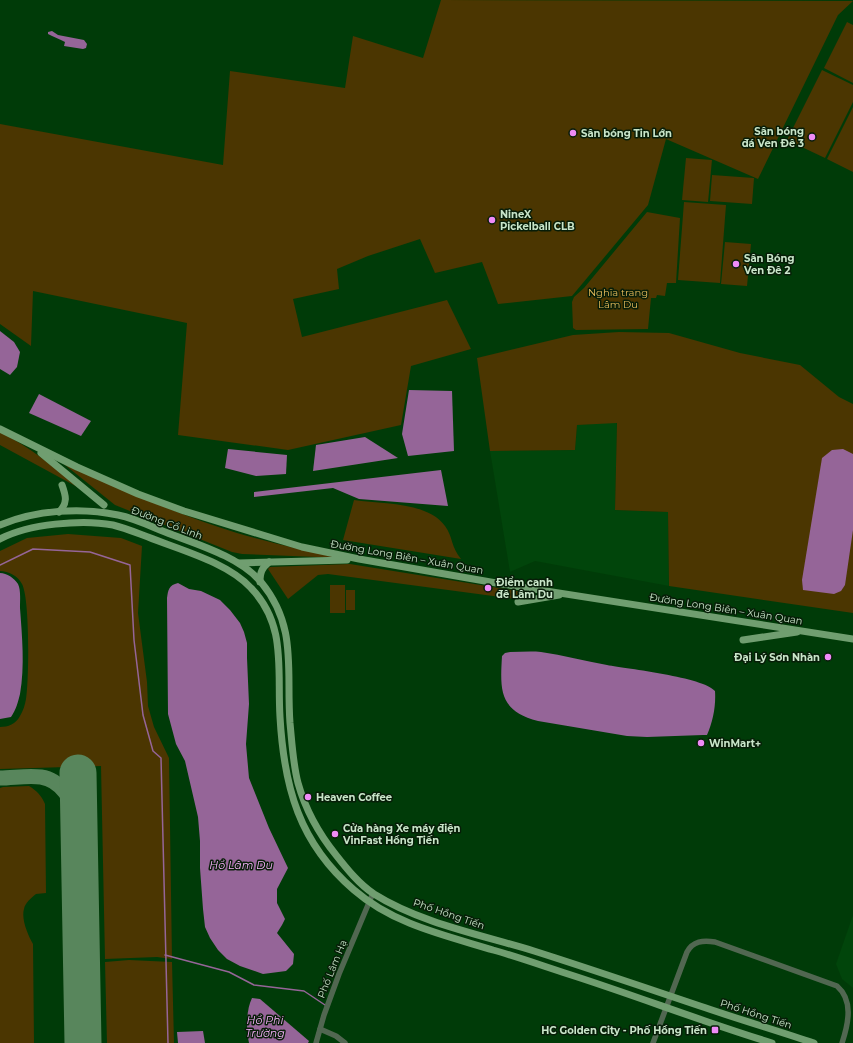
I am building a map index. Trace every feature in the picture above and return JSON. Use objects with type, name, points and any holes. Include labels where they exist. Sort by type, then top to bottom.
[{"type":"main road","name":"Đường Long Biên – Xuân Quan","points":[[0,429],[77,467],[138,494],[184,511],[302,547],[359,559],[565,594],[853,639]]},
{"type":"main road","points":[[34,446],[104,505]]},
{"type":"main road","points":[[59,512],[66,504],[62,485]]},
{"type":"main road","name":"Đường Cổ Linh","points":[[0,525],[11,520],[28,516],[59,512],[87,511],[117,515],[134,520],[239,563],[260,582],[279,611]]},
{"type":"main road","name":"Đường Cổ Linh","points":[[0,539],[17,531],[48,525],[89,523],[115,526],[201,558],[231,571],[250,587],[260,599],[271,617]]},
{"type":"main road","points":[[239,563],[359,559]]},
{"type":"main road","points":[[260,582],[260,573],[262,568],[269,562]]},
{"type":"main road","points":[[518,602],[565,594]]},
{"type":"main road","name":"Phố Hồng Tiến","points":[[279,611],[286,634],[288,650],[290,721],[297,780],[305,803],[328,845],[354,876],[373,893],[416,915],[532,950],[814,1043]]},
{"type":"main road","name":"Phố Hồng Tiến","points":[[271,617],[277,639],[282,747],[287,782],[297,814],[316,848],[344,881],[369,902],[416,926],[565,973],[772,1043]]},
{"type":"main road","points":[[744,640],[803,631]]},
{"type":"street","name":"Phố Lâm Hạ","points":[[316,1043],[339,974],[350,951],[373,893]]},
{"type":"street","points":[[653,1043],[687,952],[692,945],[703,941],[715,942],[842,989],[850,998],[853,1009],[842,1043]]},
{"type":"street","points":[[320,1029],[336,1036],[345,1043]]},
{"type":"shaded area","points":[[617,422],[615,510],[668,512],[669,586],[535,561],[510,572],[490,451],[575,450],[577,425]]},
{"type":"shaded area","points":[[853,915],[853,988],[842,979],[836,964]]},
{"type":"green space","points":[[441,0],[853,1],[838,15],[758,179],[666,139],[648,205],[572,296],[498,304],[482,262],[435,273],[420,239],[368,256],[337,269],[339,289],[293,299],[302,337],[447,300],[471,349],[411,366],[401,425],[288,450],[178,435],[187,323],[33,291],[31,346],[0,324],[0,124],[223,165],[230,71],[345,88],[353,36],[423,58]]},
{"type":"green space","points":[[847,22],[853,25],[853,83],[824,68]]},
{"type":"green space","points":[[822,70],[853,85],[853,102],[825,158],[787,140]]},
{"type":"green space","points":[[853,107],[853,172],[827,159]]},
{"type":"green space","points":[[686,158],[712,160],[708,202],[682,200]]},
{"type":"green space","points":[[712,175],[754,178],[752,204],[710,201]]},
{"type":"green space","points":[[684,202],[726,205],[720,283],[678,280]]},
{"type":"green space","name":"Nghĩa trang Lâm Du","points":[[647,212],[680,218],[676,283],[667,283],[665,296],[657,295],[656,298],[651,298],[648,329],[576,330],[573,328],[572,302],[574,297],[584,288]]},
{"type":"green space","name":"Sân Bóng Ven Đê 2","points":[[725,242],[751,244],[747,286],[721,284]]},
{"type":"green space","points":[[619,332],[669,333],[740,353],[800,365],[839,397],[853,404],[853,613],[669,586],[668,512],[615,510],[617,423],[577,425],[575,450],[490,451],[477,358],[573,335]]},
{"type":"green space","points":[[0,432],[32,451],[81,489],[0,445]]},
{"type":"green space","points":[[60,461],[147,500],[214,526],[303,550],[343,558],[242,554],[232,552],[115,505]]},
{"type":"green space","points":[[354,500],[404,506],[428,512],[445,526],[455,550],[461,559],[343,540]]},
{"type":"green space","points":[[68,534],[121,538],[142,546],[138,613],[147,682],[148,706],[154,727],[169,758],[172,959],[157,957],[105,959],[101,766],[0,769],[0,727],[9,726],[18,719],[26,701],[28,622],[25,592],[22,584],[15,576],[0,571],[0,551],[27,538]]},
{"type":"green space","points":[[350,564],[536,594],[516,599],[328,574],[318,575],[288,599],[268,569],[270,567]]},
{"type":"green space","points":[[330,585],[345,585],[345,613],[330,613]]},
{"type":"green space","points":[[346,590],[355,590],[355,610],[346,610]]},
{"type":"green space","points":[[29,786],[42,798],[45,804],[46,893],[36,894],[32,897],[28,901],[23,913],[26,927],[33,944],[34,1043],[0,1043],[0,788]]},
{"type":"green space","points":[[129,960],[172,962],[174,1043],[107,1043],[105,962]]},
{"type":"water","points":[[52,31],[58,35],[84,40],[87,44],[86,48],[83,49],[64,46],[65,42],[48,34],[48,32]]},
{"type":"water","points":[[0,331],[14,342],[20,352],[17,367],[10,375],[0,369]]},
{"type":"water","points":[[409,390],[452,391],[454,451],[408,456],[402,434]]},
{"type":"water","points":[[39,394],[91,421],[81,436],[29,413]]},
{"type":"water","points":[[365,437],[398,458],[313,471],[316,445]]},
{"type":"water","points":[[228,449],[287,455],[286,474],[256,476],[225,468]]},
{"type":"water","points":[[843,449],[853,454],[853,530],[845,585],[841,591],[834,594],[803,590],[802,580],[822,458],[832,450]]},
{"type":"water","points":[[441,470],[448,506],[359,499],[333,488],[254,497],[254,492]]},
{"type":"water","points":[[0,573],[10,576],[19,586],[23,662],[22,683],[16,709],[11,717],[0,719]]},
{"type":"water","name":"Hồ Lâm Du","points":[[178,583],[189,589],[201,591],[220,600],[240,623],[244,632],[247,643],[249,704],[246,744],[249,778],[269,828],[288,868],[277,889],[277,903],[285,919],[277,933],[294,954],[293,964],[286,971],[263,974],[240,966],[227,959],[218,950],[205,927],[200,868],[198,817],[185,761],[176,744],[168,714],[167,598],[170,588]]},
{"type":"water","points":[[505,653],[549,653],[681,678],[708,686],[715,691],[715,702],[714,713],[707,735],[647,737],[627,736],[538,721],[525,717],[509,705],[502,689],[502,656]]},
{"type":"water","name":"Hồ Phi Trường","points":[[252,998],[260,999],[309,1041],[308,1043],[249,1043],[247,1020]]},
{"type":"water","points":[[203,1031],[205,1043],[178,1043],[177,1032]]},
{"type":"waterway","points":[[0,565],[33,549],[90,552],[130,565],[134,640],[143,715],[153,751],[161,758],[168,1043]]},
{"type":"waterway","points":[[165,955],[229,972],[254,985],[304,991],[325,1005]]},
{"type":"taxiway","points":[[0,778],[31,776],[41,777],[55,782],[65,792],[79,819]]},
{"type":"runway","points":[[78,773],[83,1043]]},
{"type":"place","name":"Sân bóng Tin Lớn","points":[[573,133]]},
{"type":"place","name":"Sân bóng đá Ven Đê 3","points":[[812,137]]},
{"type":"place","name":"NineX Pickelball CLB","points":[[492,220]]},
{"type":"place","name":"Sân Bóng Ven Đê 2","points":[[736,264]]},
{"type":"place","name":"Điểm canh đê Lâm Du","points":[[488,588]]},
{"type":"place","name":"Đại Lý Sơn Nhàn","points":[[828,657]]},
{"type":"place","name":"WinMart+","points":[[701,743]]},
{"type":"place","name":"Heaven Coffee","points":[[308,797]]},
{"type":"place","name":"Cửa hàng Xe máy điện VinFast Hồng Tiến","points":[[335,834]]},
{"type":"place","name":"HC Golden City - Phố Hồng Tiến","points":[[715,1030]]}]
